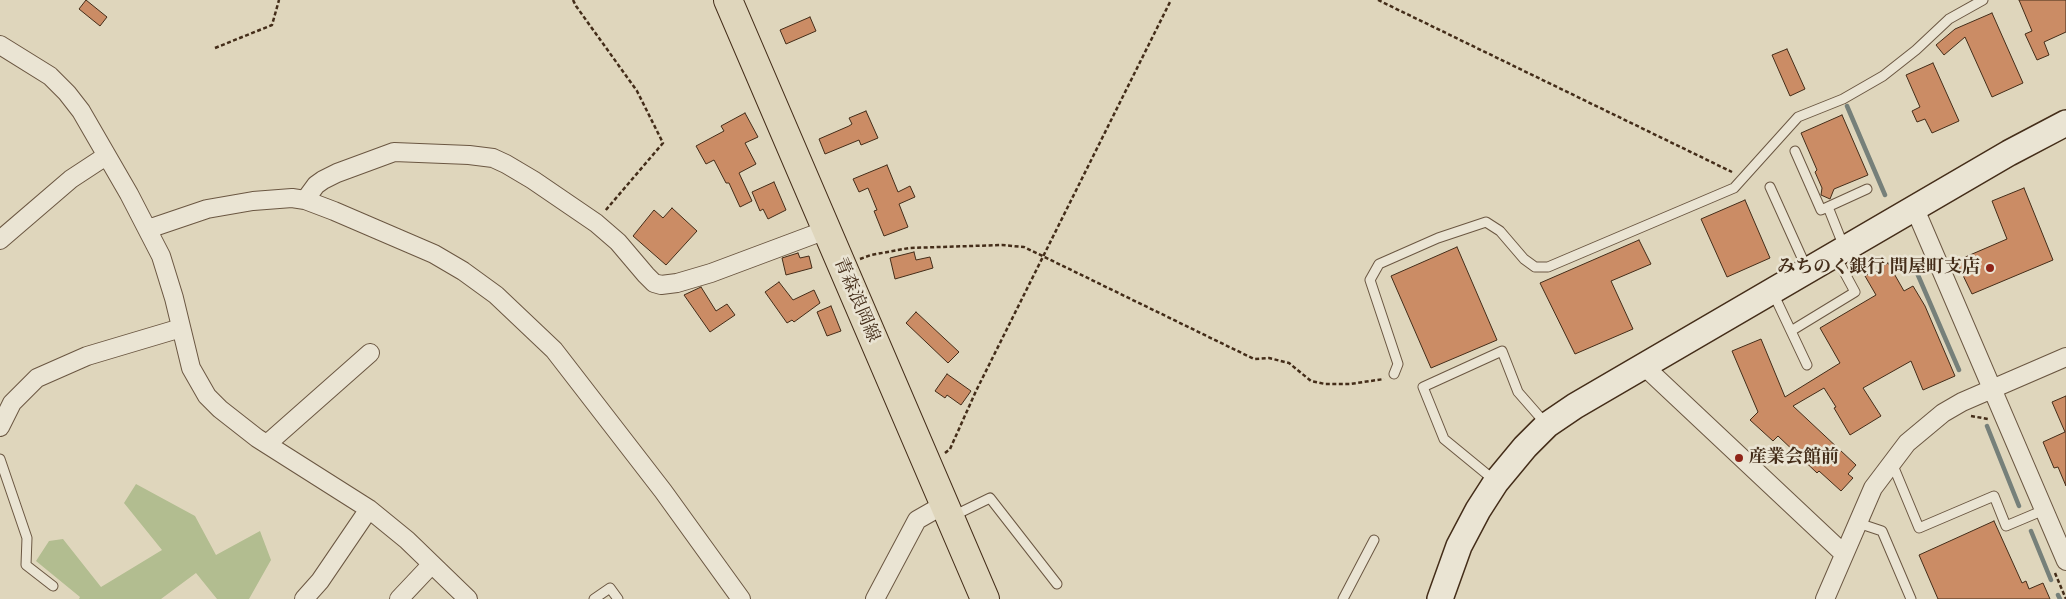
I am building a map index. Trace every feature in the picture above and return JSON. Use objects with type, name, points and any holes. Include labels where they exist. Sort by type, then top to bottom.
[{"type":"main road","name":"青森浪岡線","points":[[728,0],[985,599]]},
{"type":"street","points":[[0,45],[50,76],[68,93],[80,111],[148,229],[161,256],[174,298],[191,368],[207,396],[220,410],[267,444],[369,509],[407,540],[468,599]]},
{"type":"street","points":[[1440,599],[1459,546],[1478,510],[1496,482],[1547,425],[1575,406],[2009,153],[2066,123]]},
{"type":"street","points":[[305,200],[316,185],[324,180],[385,154],[405,152],[493,158],[506,164],[596,223],[618,242],[654,283],[661,285],[677,283],[711,273],[826,230]]},
{"type":"street","points":[[0,240],[71,179],[106,156]]},
{"type":"street","points":[[148,229],[216,207],[275,198],[305,200],[434,254],[463,270],[496,295],[554,350],[664,491],[741,599]]},
{"type":"street","points":[[1915,209],[2066,561]]},
{"type":"street","points":[[0,427],[12,403],[37,378],[87,356],[181,328]]},
{"type":"street","points":[[267,444],[370,353]]},
{"type":"street","points":[[1825,599],[1873,488],[1907,443],[1942,413],[2066,357]]},
{"type":"street","points":[[1645,366],[1844,554]]},
{"type":"street","points":[[304,599],[320,582],[369,509]]},
{"type":"street","points":[[875,599],[917,520],[948,511]]},
{"type":"street","points":[[399,599],[432,564]]},
{"type":"lane","points":[[1394,374],[1398,364],[1370,280],[1379,264],[1438,238],[1486,222],[1500,231],[1524,260],[1535,268],[1548,267],[1734,188],[1798,117],[1843,99],[1884,76],[1916,50],[1949,19],[1983,0]]},
{"type":"lane","points":[[1795,151],[1821,210],[1867,189]]},
{"type":"lane","points":[[1770,187],[1808,271]]},
{"type":"lane","points":[[1791,331],[1855,292],[1840,252],[1828,208]]},
{"type":"lane","points":[[1773,292],[1807,365]]},
{"type":"lane","points":[[1496,482],[1444,439],[1423,387],[1502,351],[1518,392],[1547,425]]},
{"type":"lane","points":[[0,459],[26,538],[26,565],[53,586]]},
{"type":"lane","points":[[1891,462],[1919,528],[1994,496],[2006,526],[2044,510]]},
{"type":"lane","points":[[948,511],[990,498],[1056,584]]},
{"type":"lane","points":[[1858,523],[1882,531],[1911,599]]},
{"type":"lane","points":[[1343,599],[1374,540]]},
{"type":"lane","points":[[594,599],[610,588],[618,599]]},
{"type":"path","points":[[215,48],[272,25],[279,0]]},
{"type":"path","points":[[574,0],[576,6],[637,90],[663,143],[596,223]]},
{"type":"path","points":[[928,464],[950,449],[976,390],[1171,0]]},
{"type":"path","points":[[1378,0],[1745,178]]},
{"type":"path","points":[[842,266],[871,255],[909,248],[1002,245],[1024,247],[1254,359],[1269,358],[1289,363],[1311,381],[1325,384],[1371,382],[1394,374]]},
{"type":"green space","points":[[136,484],[195,516],[216,555],[260,531],[271,560],[249,599],[217,599],[196,573],[161,599],[79,599],[80,597],[36,561],[49,541],[63,539],[101,587],[162,550],[124,503]]},
{"type":"building","points":[[86,0],[107,17],[100,26],[79,9]]},
{"type":"building","points":[[2019,0],[2066,0],[2066,32],[2044,42],[2049,55],[2037,60],[2025,34],[2032,31]]},
{"type":"building","points":[[1992,13],[2023,83],[1992,97],[1965,37],[1944,55],[1936,45],[1955,29]]},
{"type":"building","points":[[810,17],[816,31],[786,44],[780,30]]},
{"type":"building","points":[[1787,49],[1805,89],[1790,96],[1772,55]]},
{"type":"building","points":[[1933,63],[1959,121],[1932,133],[1925,119],[1917,122],[1912,111],[1920,107],[1906,75]]},
{"type":"building","points":[[866,111],[878,138],[861,145],[859,140],[825,154],[819,139],[849,126],[852,124],[849,118]]},
{"type":"building","points":[[745,113],[758,137],[745,143],[756,164],[739,173],[752,201],[740,207],[729,183],[726,183],[714,160],[706,164],[696,146],[724,131],[721,126]]},
{"type":"building","points":[[1842,115],[1868,175],[1834,189],[1830,199],[1821,195],[1822,188],[1815,172],[1817,170],[1801,133]]},
{"type":"building","points":[[887,165],[898,192],[910,186],[915,197],[899,204],[908,227],[884,236],[874,211],[877,210],[868,188],[859,192],[853,179]]},
{"type":"building","points":[[774,182],[786,210],[768,219],[763,209],[760,211],[752,192]]},
{"type":"building","points":[[2024,188],[2053,260],[1972,294],[1956,261],[2007,239],[1992,201]]},
{"type":"building","points":[[1745,200],[1770,258],[1727,277],[1701,219]]},
{"type":"building","points":[[672,208],[697,231],[666,265],[633,236],[654,210],[663,218]]},
{"type":"building","points":[[1639,240],[1651,264],[1611,281],[1633,329],[1575,354],[1540,283]]},
{"type":"building","points":[[1457,247],[1497,340],[1431,368],[1391,276]]},
{"type":"building","points":[[914,252],[916,260],[930,257],[933,268],[895,279],[890,258]]},
{"type":"building","points":[[798,253],[800,258],[809,256],[812,268],[786,275],[782,258]]},
{"type":"building","points":[[1888,263],[1904,291],[1913,286],[1925,306],[1955,376],[1923,390],[1911,361],[1863,388],[1881,416],[1850,435],[1824,388],[1793,406],[1856,465],[1848,474],[1853,478],[1841,491],[1819,471],[1817,473],[1778,436],[1773,441],[1750,420],[1758,412],[1732,351],[1761,339],[1785,397],[1840,363],[1820,328],[1876,295],[1865,276]]},
{"type":"building","points":[[779,282],[793,300],[814,290],[820,303],[794,322],[792,320],[787,323],[765,292]]},
{"type":"building","points":[[701,287],[716,311],[727,304],[735,315],[710,332],[684,295]]},
{"type":"building","points":[[831,306],[841,331],[827,336],[817,312]]},
{"type":"building","points":[[916,312],[959,352],[948,363],[906,323]]},
{"type":"building","points":[[947,374],[971,391],[961,405],[947,395],[945,398],[935,391]]},
{"type":"building","points":[[2066,396],[2066,486],[2058,467],[2054,468],[2043,442],[2065,432],[2052,402]]},
{"type":"building","points":[[1994,521],[2022,583],[2026,581],[2029,589],[2043,583],[2050,599],[1938,599],[1919,555]]},
{"type":"waterway","points":[[1847,106],[1885,195]]},
{"type":"waterway","points":[[1911,259],[1959,370]]},
{"type":"waterway","points":[[1987,426],[2019,506]]},
{"type":"waterway","points":[[2031,531],[2051,580]]},
{"type":"waterway","points":[[2058,595],[2060,599]]},
{"type":"place","name":"みちのく銀行 問屋町支店","points":[[1990,268]]},
{"type":"place","name":"産業会館前","points":[[1739,458]]}]
